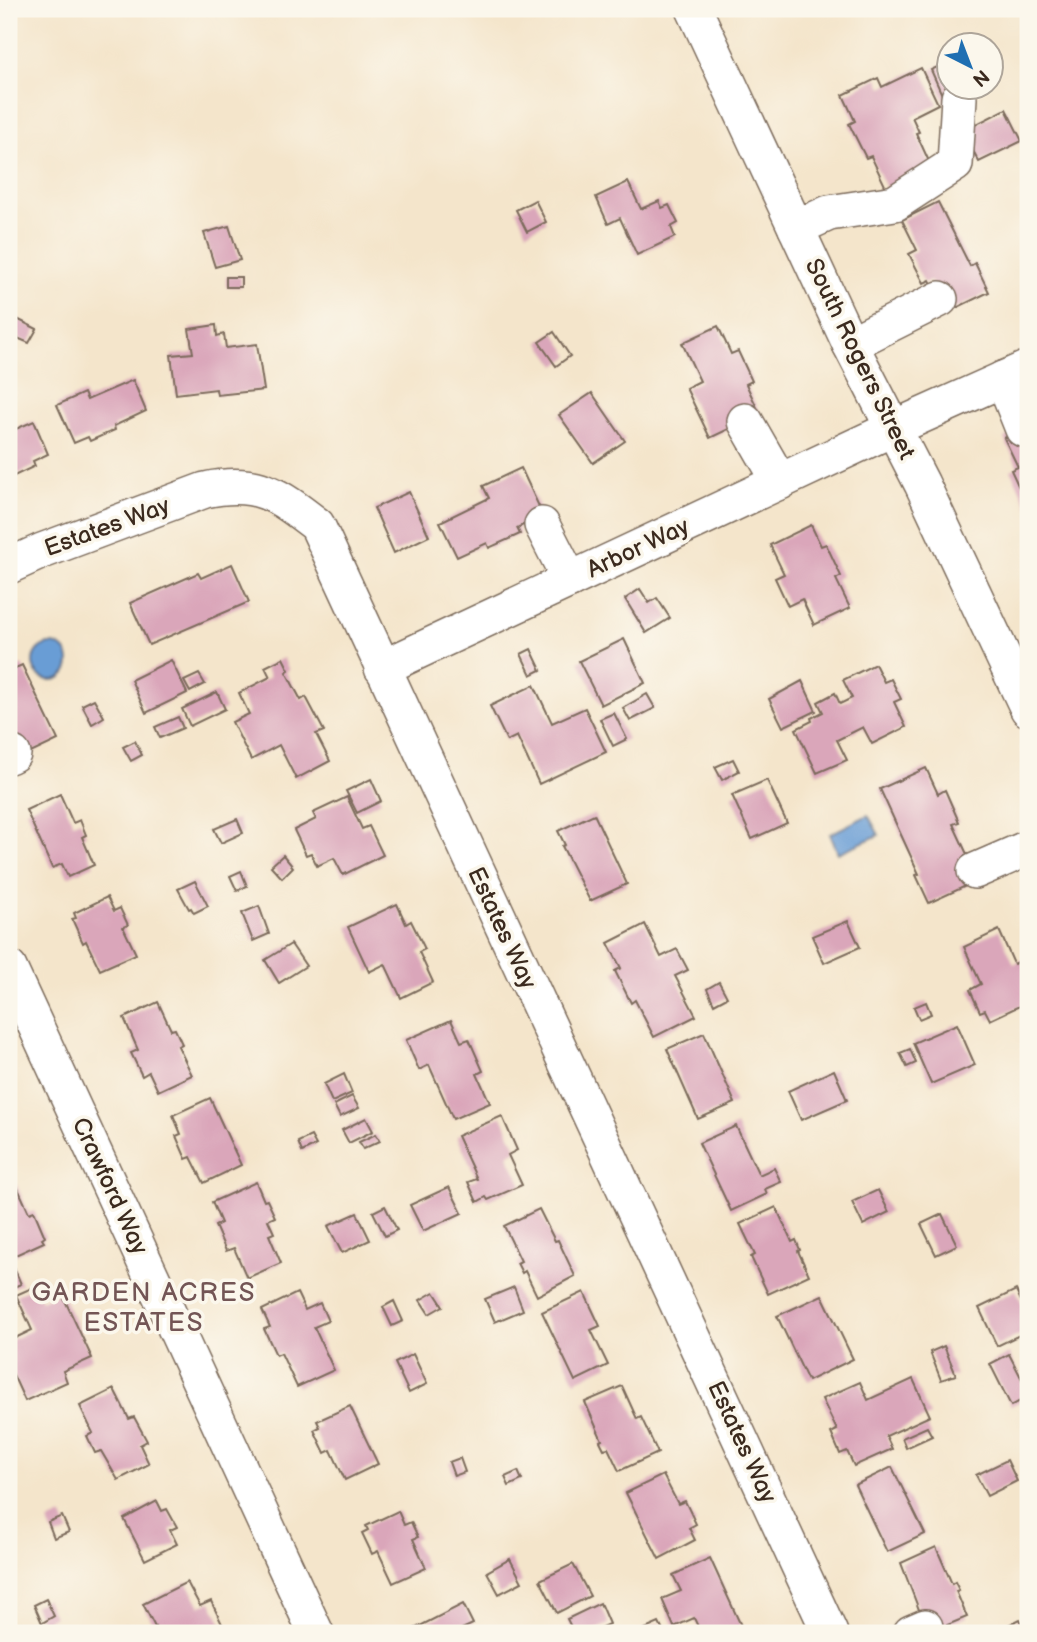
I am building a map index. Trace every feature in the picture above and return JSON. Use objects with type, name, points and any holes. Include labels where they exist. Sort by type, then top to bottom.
[{"type":"street","name":"South Rogers Street","points":[[694,9],[850,344],[894,428],[1027,705]]},
{"type":"street","points":[[796,228],[829,213],[895,203],[955,164],[959,102]]},
{"type":"street","points":[[850,344],[940,299]]},
{"type":"street","points":[[1016,374],[1023,429]]},
{"type":"street","name":"Arbor Way","points":[[382,668],[894,428],[1016,374]]},
{"type":"street","points":[[745,421],[780,482]]},
{"type":"street","name":"Estates Way","points":[[9,566],[205,490],[231,484],[267,491],[317,525],[830,1633]]},
{"type":"street","points":[[542,525],[570,580]]},
{"type":"street","points":[[975,871],[1028,848]]},
{"type":"street","name":"Crawford Way","points":[[9,968],[316,1633]]},
{"type":"water","points":[[51,644],[64,649],[69,662],[64,675],[51,680],[38,675],[33,662],[38,649]]},
{"type":"water","points":[[868,815],[879,835],[838,853],[830,834]]},
{"type":"building","points":[[921,68],[938,104],[912,117],[919,132],[916,133],[932,168],[887,190],[871,156],[866,158],[849,124],[855,121],[843,95],[878,78],[882,87]]},
{"type":"building","points":[[936,68],[936,81],[931,70]]},
{"type":"building","points":[[1006,109],[1022,141],[979,162],[963,131]]},
{"type":"building","points":[[628,182],[641,209],[659,201],[662,208],[669,205],[678,223],[671,227],[675,237],[637,255],[620,218],[608,224],[596,197]]},
{"type":"building","points":[[535,200],[546,222],[527,232],[516,210]]},
{"type":"building","points":[[938,202],[970,266],[975,263],[989,292],[946,313],[930,280],[924,283],[909,254],[917,250],[902,220]]},
{"type":"building","points":[[229,226],[240,260],[215,267],[204,233]]},
{"type":"building","points":[[226,277],[241,277],[241,287],[226,287]]},
{"type":"building","points":[[17,319],[37,329],[29,343],[10,335]]},
{"type":"building","points":[[216,325],[217,336],[224,334],[226,348],[257,344],[264,390],[217,395],[216,389],[176,394],[171,355],[193,353],[189,329]]},
{"type":"building","points":[[718,326],[731,354],[738,351],[752,381],[746,384],[760,414],[710,438],[686,388],[700,381],[682,343]]},
{"type":"building","points":[[554,332],[570,356],[556,366],[539,342]]},
{"type":"building","points":[[133,380],[146,411],[114,426],[115,430],[90,441],[88,437],[74,443],[57,405],[84,393],[87,400]]},
{"type":"building","points":[[592,393],[625,441],[593,463],[559,415]]},
{"type":"building","points":[[34,421],[48,454],[33,461],[35,466],[10,478],[9,432]]},
{"type":"building","points":[[1028,427],[1028,507],[1011,470],[1018,467],[1004,438]]},
{"type":"building","points":[[521,468],[543,515],[517,528],[520,534],[489,548],[487,543],[457,557],[440,522],[489,498],[483,486]]},
{"type":"building","points":[[409,492],[429,536],[394,553],[374,508]]},
{"type":"building","points":[[811,525],[821,546],[826,544],[841,576],[836,579],[850,608],[814,625],[802,599],[788,606],[775,578],[784,574],[770,545]]},
{"type":"building","points":[[232,564],[249,602],[149,645],[130,603],[198,573],[201,578]]},
{"type":"building","points":[[640,589],[649,603],[657,598],[670,618],[646,633],[625,599]]},
{"type":"building","points":[[624,639],[645,683],[601,705],[579,661]]},
{"type":"building","points":[[531,649],[541,670],[531,675],[521,654]]},
{"type":"building","points":[[283,658],[289,670],[286,672],[301,700],[306,697],[324,731],[316,734],[330,761],[296,779],[279,745],[251,760],[232,722],[249,714],[239,693],[270,677],[265,667]]},
{"type":"building","points":[[171,660],[187,693],[146,713],[131,680]]},
{"type":"building","points":[[875,664],[884,682],[891,679],[901,699],[894,702],[906,727],[872,744],[863,727],[837,740],[847,760],[817,773],[796,729],[823,712],[818,702],[835,693],[840,704],[852,698],[843,680]]},
{"type":"building","points":[[22,665],[58,740],[16,760],[9,745],[9,671]]},
{"type":"building","points":[[199,674],[205,684],[190,692],[184,681]]},
{"type":"building","points":[[802,681],[816,711],[783,727],[769,699]]},
{"type":"building","points":[[534,685],[552,723],[585,708],[606,752],[539,784],[517,736],[507,741],[490,706]]},
{"type":"building","points":[[217,692],[225,709],[190,726],[182,709]]},
{"type":"building","points":[[647,694],[655,708],[630,721],[623,708]]},
{"type":"building","points":[[94,699],[104,717],[92,724],[82,705]]},
{"type":"building","points":[[614,713],[627,739],[613,746],[600,719]]},
{"type":"building","points":[[178,717],[183,728],[160,738],[155,727]]},
{"type":"building","points":[[135,741],[142,755],[131,761],[123,747]]},
{"type":"building","points":[[733,759],[739,771],[722,780],[715,767]]},
{"type":"building","points":[[926,768],[938,794],[945,790],[959,822],[953,824],[979,880],[929,903],[916,875],[919,874],[880,789]]},
{"type":"building","points":[[371,779],[381,801],[357,813],[346,791]]},
{"type":"building","points":[[767,780],[787,823],[752,839],[732,795]]},
{"type":"building","points":[[60,794],[73,823],[80,820],[86,835],[82,837],[94,865],[68,877],[62,864],[52,868],[26,810]]},
{"type":"building","points":[[347,797],[362,829],[369,826],[383,855],[343,875],[334,858],[317,866],[311,853],[306,855],[294,830],[316,819],[313,813]]},
{"type":"building","points":[[594,814],[627,884],[590,901],[562,846],[565,845],[558,831]]},
{"type":"building","points":[[237,819],[243,833],[221,843],[214,829]]},
{"type":"building","points":[[283,855],[293,867],[282,878],[271,866]]},
{"type":"building","points":[[241,871],[247,886],[237,891],[230,876]]},
{"type":"building","points":[[195,881],[208,906],[194,913],[178,889]]},
{"type":"building","points":[[107,897],[114,911],[120,908],[128,925],[123,927],[136,954],[100,970],[72,919],[76,918],[74,913]]},
{"type":"building","points":[[397,904],[406,924],[411,921],[425,949],[419,952],[433,982],[401,998],[385,964],[369,972],[348,927]]},
{"type":"building","points":[[259,906],[269,934],[253,941],[242,913]]},
{"type":"building","points":[[848,921],[860,947],[824,963],[812,936]]},
{"type":"building","points":[[645,924],[661,957],[677,949],[688,970],[675,976],[696,1016],[654,1037],[635,1000],[631,1003],[615,971],[621,968],[608,943]]},
{"type":"building","points":[[999,930],[1014,964],[1025,959],[1028,966],[1028,1002],[990,1020],[985,1010],[980,1012],[970,990],[981,984],[964,947]]},
{"type":"building","points":[[291,944],[306,966],[279,983],[265,960]]},
{"type":"building","points":[[719,982],[727,997],[714,1004],[707,989]]},
{"type":"building","points":[[158,1002],[171,1030],[175,1029],[182,1044],[178,1046],[192,1075],[158,1091],[149,1072],[142,1076],[131,1053],[138,1050],[124,1018]]},
{"type":"building","points":[[926,1002],[931,1014],[919,1019],[914,1007]]},
{"type":"building","points":[[451,1020],[461,1042],[469,1039],[483,1071],[477,1074],[490,1103],[453,1119],[429,1065],[419,1070],[406,1040]]},
{"type":"building","points":[[957,1024],[975,1065],[931,1084],[913,1043]]},
{"type":"building","points":[[704,1033],[735,1103],[698,1119],[667,1049]]},
{"type":"building","points":[[910,1049],[916,1063],[907,1067],[900,1053]]},
{"type":"building","points":[[834,1070],[847,1100],[801,1120],[788,1091]]},
{"type":"building","points":[[344,1074],[352,1093],[332,1102],[324,1084]]},
{"type":"building","points":[[352,1096],[359,1108],[340,1117],[334,1105]]},
{"type":"building","points":[[210,1098],[241,1165],[204,1183],[191,1157],[186,1159],[176,1136],[181,1134],[173,1115]]},
{"type":"building","points":[[502,1116],[517,1150],[508,1155],[522,1185],[477,1202],[468,1182],[477,1179],[457,1136]]},
{"type":"building","points":[[366,1118],[373,1131],[349,1143],[342,1130]]},
{"type":"building","points":[[736,1126],[759,1175],[774,1168],[781,1182],[765,1189],[767,1194],[731,1211],[699,1143]]},
{"type":"building","points":[[376,1134],[380,1141],[363,1149],[359,1142]]},
{"type":"building","points":[[311,1136],[316,1145],[302,1152],[298,1142]]},
{"type":"building","points":[[256,1182],[275,1217],[268,1220],[274,1233],[269,1235],[281,1263],[247,1278],[234,1248],[226,1251],[215,1226],[221,1223],[212,1202]]},
{"type":"building","points":[[16,1184],[29,1213],[34,1211],[45,1237],[42,1239],[44,1242],[9,1258],[9,1187]]},
{"type":"building","points":[[449,1187],[462,1213],[423,1231],[410,1205]]},
{"type":"building","points":[[878,1190],[889,1212],[863,1225],[852,1202]]},
{"type":"building","points":[[385,1206],[397,1230],[385,1236],[373,1212]]},
{"type":"building","points":[[776,1207],[792,1242],[796,1240],[809,1275],[768,1294],[751,1257],[755,1255],[740,1224]]},
{"type":"building","points":[[539,1209],[575,1276],[537,1296],[525,1271],[522,1273],[517,1263],[521,1261],[504,1226]]},
{"type":"building","points":[[357,1213],[370,1240],[342,1253],[328,1226]]},
{"type":"building","points":[[942,1214],[957,1245],[936,1255],[921,1224]]},
{"type":"building","points":[[11,1261],[21,1284],[9,1289],[9,1262]]},
{"type":"building","points":[[34,1287],[41,1301],[61,1292],[92,1358],[63,1371],[67,1382],[25,1401],[9,1366],[9,1341],[32,1330],[16,1295]]},
{"type":"building","points":[[514,1287],[523,1310],[495,1322],[485,1299]]},
{"type":"building","points":[[1016,1290],[1028,1316],[1028,1331],[997,1346],[979,1308]]},
{"type":"building","points":[[434,1292],[443,1306],[429,1314],[420,1300]]},
{"type":"building","points":[[584,1292],[600,1326],[591,1330],[608,1365],[575,1381],[542,1312]]},
{"type":"building","points":[[297,1293],[305,1310],[320,1303],[328,1321],[314,1327],[334,1370],[297,1387],[281,1353],[276,1355],[264,1329],[270,1327],[262,1310]]},
{"type":"building","points":[[822,1295],[853,1359],[808,1381],[777,1316]]},
{"type":"building","points":[[394,1301],[403,1321],[392,1326],[383,1307]]},
{"type":"building","points":[[944,1346],[956,1375],[941,1380],[930,1352]]},
{"type":"building","points":[[413,1354],[427,1384],[409,1393],[395,1363]]},
{"type":"building","points":[[1009,1354],[1028,1391],[1028,1397],[1011,1406],[990,1364]]},
{"type":"building","points":[[913,1379],[930,1416],[886,1436],[892,1449],[854,1466],[847,1451],[840,1454],[831,1433],[837,1430],[822,1399],[860,1382],[868,1400]]},
{"type":"building","points":[[622,1386],[637,1419],[641,1417],[658,1453],[619,1471],[608,1448],[604,1449],[600,1441],[602,1440],[585,1402]]},
{"type":"building","points":[[114,1389],[129,1419],[134,1417],[147,1441],[140,1445],[149,1464],[118,1480],[101,1451],[95,1453],[87,1436],[93,1433],[80,1406]]},
{"type":"building","points":[[350,1406],[378,1464],[345,1480],[331,1450],[325,1453],[314,1430],[320,1427],[317,1421]]},
{"type":"building","points":[[927,1427],[932,1436],[906,1448],[902,1438]]},
{"type":"building","points":[[460,1458],[465,1472],[454,1476],[449,1462]]},
{"type":"building","points":[[1007,1460],[1017,1481],[987,1496],[976,1475]]},
{"type":"building","points":[[892,1467],[925,1534],[887,1552],[855,1485]]},
{"type":"building","points":[[518,1471],[522,1480],[509,1486],[505,1477]]},
{"type":"building","points":[[663,1475],[678,1504],[685,1501],[696,1524],[689,1528],[695,1540],[659,1559],[626,1493]]},
{"type":"building","points":[[157,1501],[162,1511],[167,1509],[177,1527],[170,1530],[177,1544],[145,1560],[124,1519]]},
{"type":"building","points":[[398,1511],[404,1525],[411,1522],[418,1537],[413,1539],[426,1568],[393,1583],[378,1551],[372,1554],[362,1533],[368,1530],[366,1526]]},
{"type":"building","points":[[62,1516],[69,1532],[54,1538],[48,1522]]},
{"type":"building","points":[[936,1547],[952,1584],[955,1582],[959,1590],[956,1591],[967,1617],[928,1633],[901,1563]]},
{"type":"building","points":[[710,1558],[743,1630],[736,1633],[701,1633],[694,1618],[674,1627],[662,1599],[681,1591],[673,1575]]},
{"type":"building","points":[[510,1559],[522,1582],[499,1594],[487,1572]]},
{"type":"building","points":[[573,1564],[590,1596],[557,1613],[540,1580]]},
{"type":"building","points":[[187,1582],[200,1606],[211,1601],[222,1624],[217,1627],[220,1633],[158,1633],[143,1604]]},
{"type":"building","points":[[46,1599],[54,1616],[42,1623],[34,1605]]},
{"type":"building","points":[[600,1603],[609,1624],[588,1633],[574,1633],[567,1619]]},
{"type":"building","points":[[463,1604],[473,1624],[462,1629],[464,1633],[416,1633],[414,1629]]},
{"type":"building","points":[[1020,1619],[1025,1630],[1028,1628],[1028,1633],[1004,1633],[1002,1628]]},
{"type":"building","points":[[659,1623],[664,1633],[636,1633]]},
{"type":"district","name":"GARDEN ACRES ESTATES","points":[[144,1308]]}]
